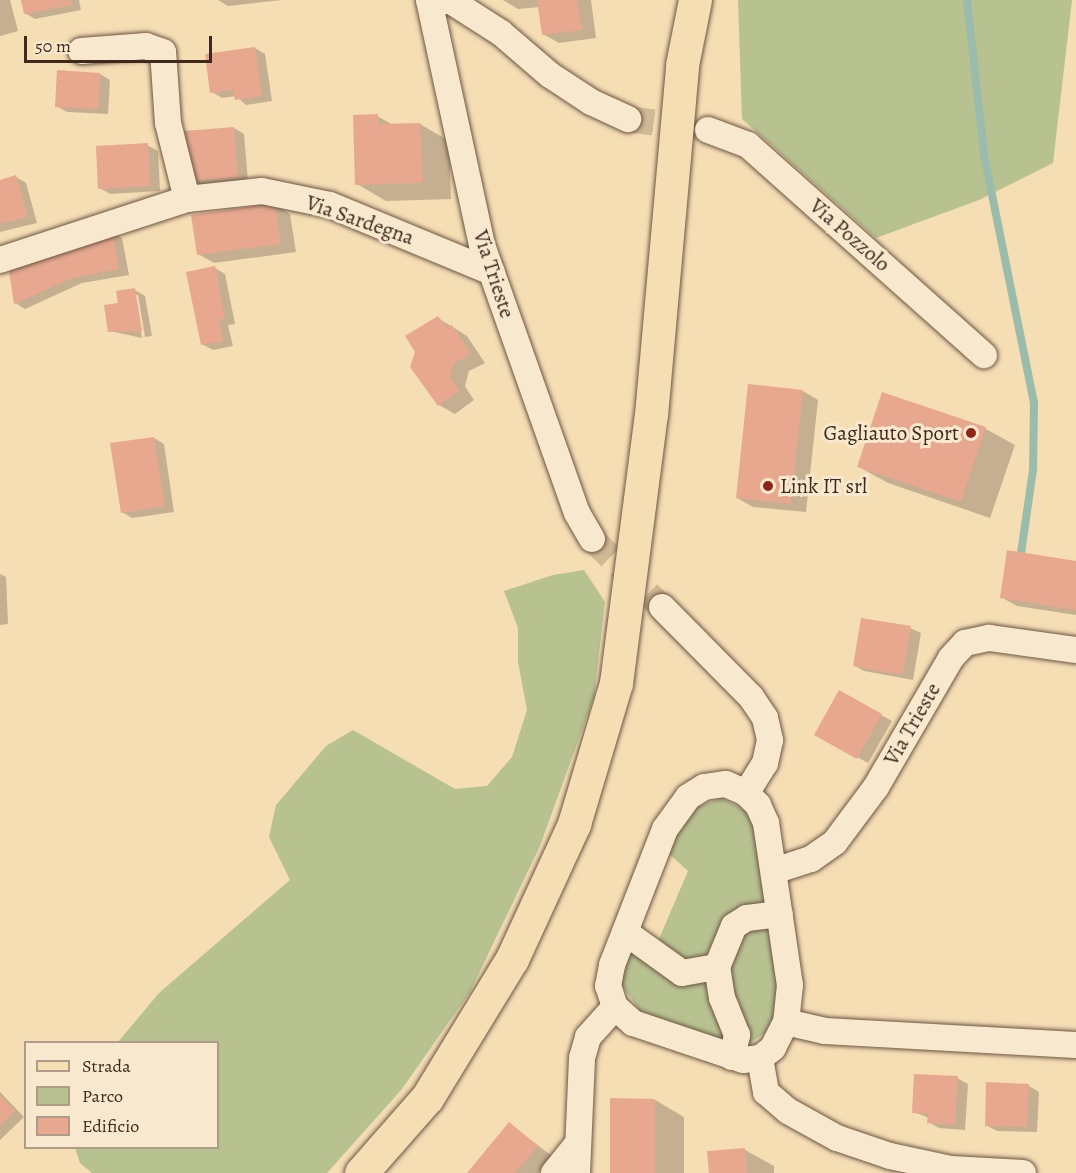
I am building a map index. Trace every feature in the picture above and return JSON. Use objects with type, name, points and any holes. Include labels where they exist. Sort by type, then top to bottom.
[{"type":"main road","points":[[361,1173],[427,1098],[512,959],[574,824],[616,683],[651,415],[682,65],[695,0]]},
{"type":"street","points":[[429,0],[450,1],[501,33],[550,75],[591,102],[628,119]]},
{"type":"street","name":"Via Trieste","points":[[429,0],[482,244],[577,513],[592,539]]},
{"type":"street","points":[[81,51],[146,46],[163,52],[168,123],[187,199]]},
{"type":"street","name":"Via Pozzolo","points":[[708,130],[748,145],[984,355]]},
{"type":"street","name":"Via Sardegna","points":[[0,260],[187,199],[262,191],[330,205],[492,272]]},
{"type":"street","points":[[662,607],[752,697],[765,718],[770,740],[765,763],[746,793]]},
{"type":"street","name":"Via Trieste","points":[[774,871],[811,859],[835,842],[876,787],[951,658],[965,643],[989,638],[1076,650]]},
{"type":"street","points":[[726,784],[746,793],[758,805],[766,823],[774,871],[789,985],[786,1022],[773,1048],[760,1058],[732,1058],[633,1023],[615,1007],[608,986],[625,932],[665,829],[688,796],[704,787],[726,784]]},
{"type":"street","points":[[732,1058],[737,1035],[722,998],[717,968],[734,926],[747,918],[780,914]]},
{"type":"street","points":[[625,932],[682,973],[717,968]]},
{"type":"street","points":[[577,1173],[576,1146],[582,1058],[588,1037],[615,1007]]},
{"type":"street","points":[[786,1022],[825,1031],[1076,1045]]},
{"type":"street","points":[[760,1058],[766,1092],[788,1111],[837,1138],[890,1156],[951,1169],[1023,1173]]},
{"type":"street","points":[[554,1173],[576,1146]]},
{"type":"green space","points":[[738,0],[1072,0],[1053,163],[979,200],[876,238],[742,119]]},
{"type":"green space","points":[[584,570],[605,602],[594,697],[540,846],[470,992],[402,1089],[327,1173],[92,1173],[80,1163],[75,1149],[219,1149],[219,1041],[119,1041],[159,993],[290,880],[269,837],[276,805],[326,746],[353,730],[455,789],[487,786],[512,757],[527,710],[518,662],[518,628],[504,591],[553,575]]},
{"type":"green space","points":[[721,798],[751,813],[757,826],[778,984],[779,1001],[772,1028],[741,1049],[640,1011],[621,984],[621,966],[634,932],[656,946],[688,871],[667,852],[674,835],[695,808]]},
{"type":"building","points":[[21,0],[71,0],[72,5],[24,14]]},
{"type":"building","points":[[537,0],[577,0],[582,30],[542,35]]},
{"type":"building","points":[[255,47],[262,96],[235,100],[233,90],[210,93],[205,54]]},
{"type":"building","points":[[57,70],[100,73],[98,109],[55,107]]},
{"type":"building","points":[[378,114],[378,124],[420,123],[423,183],[355,185],[353,115]]},
{"type":"building","points":[[234,127],[238,177],[188,181],[184,131]]},
{"type":"building","points":[[148,143],[150,186],[98,189],[96,146]]},
{"type":"building","points":[[16,175],[28,217],[0,224],[0,180]]},
{"type":"building","points":[[275,203],[281,244],[197,255],[191,215]]},
{"type":"building","points":[[112,230],[119,269],[72,278],[14,304],[8,265]]},
{"type":"building","points":[[215,266],[225,318],[219,320],[223,341],[201,345],[186,272]]},
{"type":"building","points":[[135,288],[142,331],[108,332],[104,305],[118,303],[116,291]]},
{"type":"building","points":[[438,316],[447,328],[452,325],[471,354],[454,363],[450,376],[459,391],[438,406],[410,367],[415,352],[405,336]]},
{"type":"building","points":[[748,384],[803,390],[791,504],[736,498]]},
{"type":"building","points":[[882,392],[986,427],[961,502],[857,467]]},
{"type":"building","points":[[154,437],[165,506],[121,513],[110,443]]},
{"type":"building","points":[[1007,550],[1076,561],[1076,610],[1000,598]]},
{"type":"building","points":[[861,618],[911,626],[903,675],[853,666]]},
{"type":"building","points":[[839,690],[882,714],[857,759],[814,735]]},
{"type":"building","points":[[914,1074],[958,1076],[955,1125],[927,1123],[928,1114],[912,1113]]},
{"type":"building","points":[[986,1082],[1029,1084],[1027,1127],[985,1126]]},
{"type":"building","points":[[0,1095],[15,1111],[0,1125]]},
{"type":"building","points":[[610,1098],[655,1099],[655,1173],[610,1173]]},
{"type":"building","points":[[509,1122],[538,1146],[515,1173],[467,1173]]},
{"type":"building","points":[[745,1148],[747,1173],[709,1173],[707,1151]]},
{"type":"waterway","points":[[967,0],[984,155],[1034,402],[1033,470],[1020,560]]},
{"type":"tunnel","points":[[628,119],[708,130]]},
{"type":"tunnel","points":[[592,539],[662,607]]},
{"type":"place","name":"Gagliauto Sport","points":[[971,433]]},
{"type":"place","name":"Link IT srl","points":[[768,486]]}]
